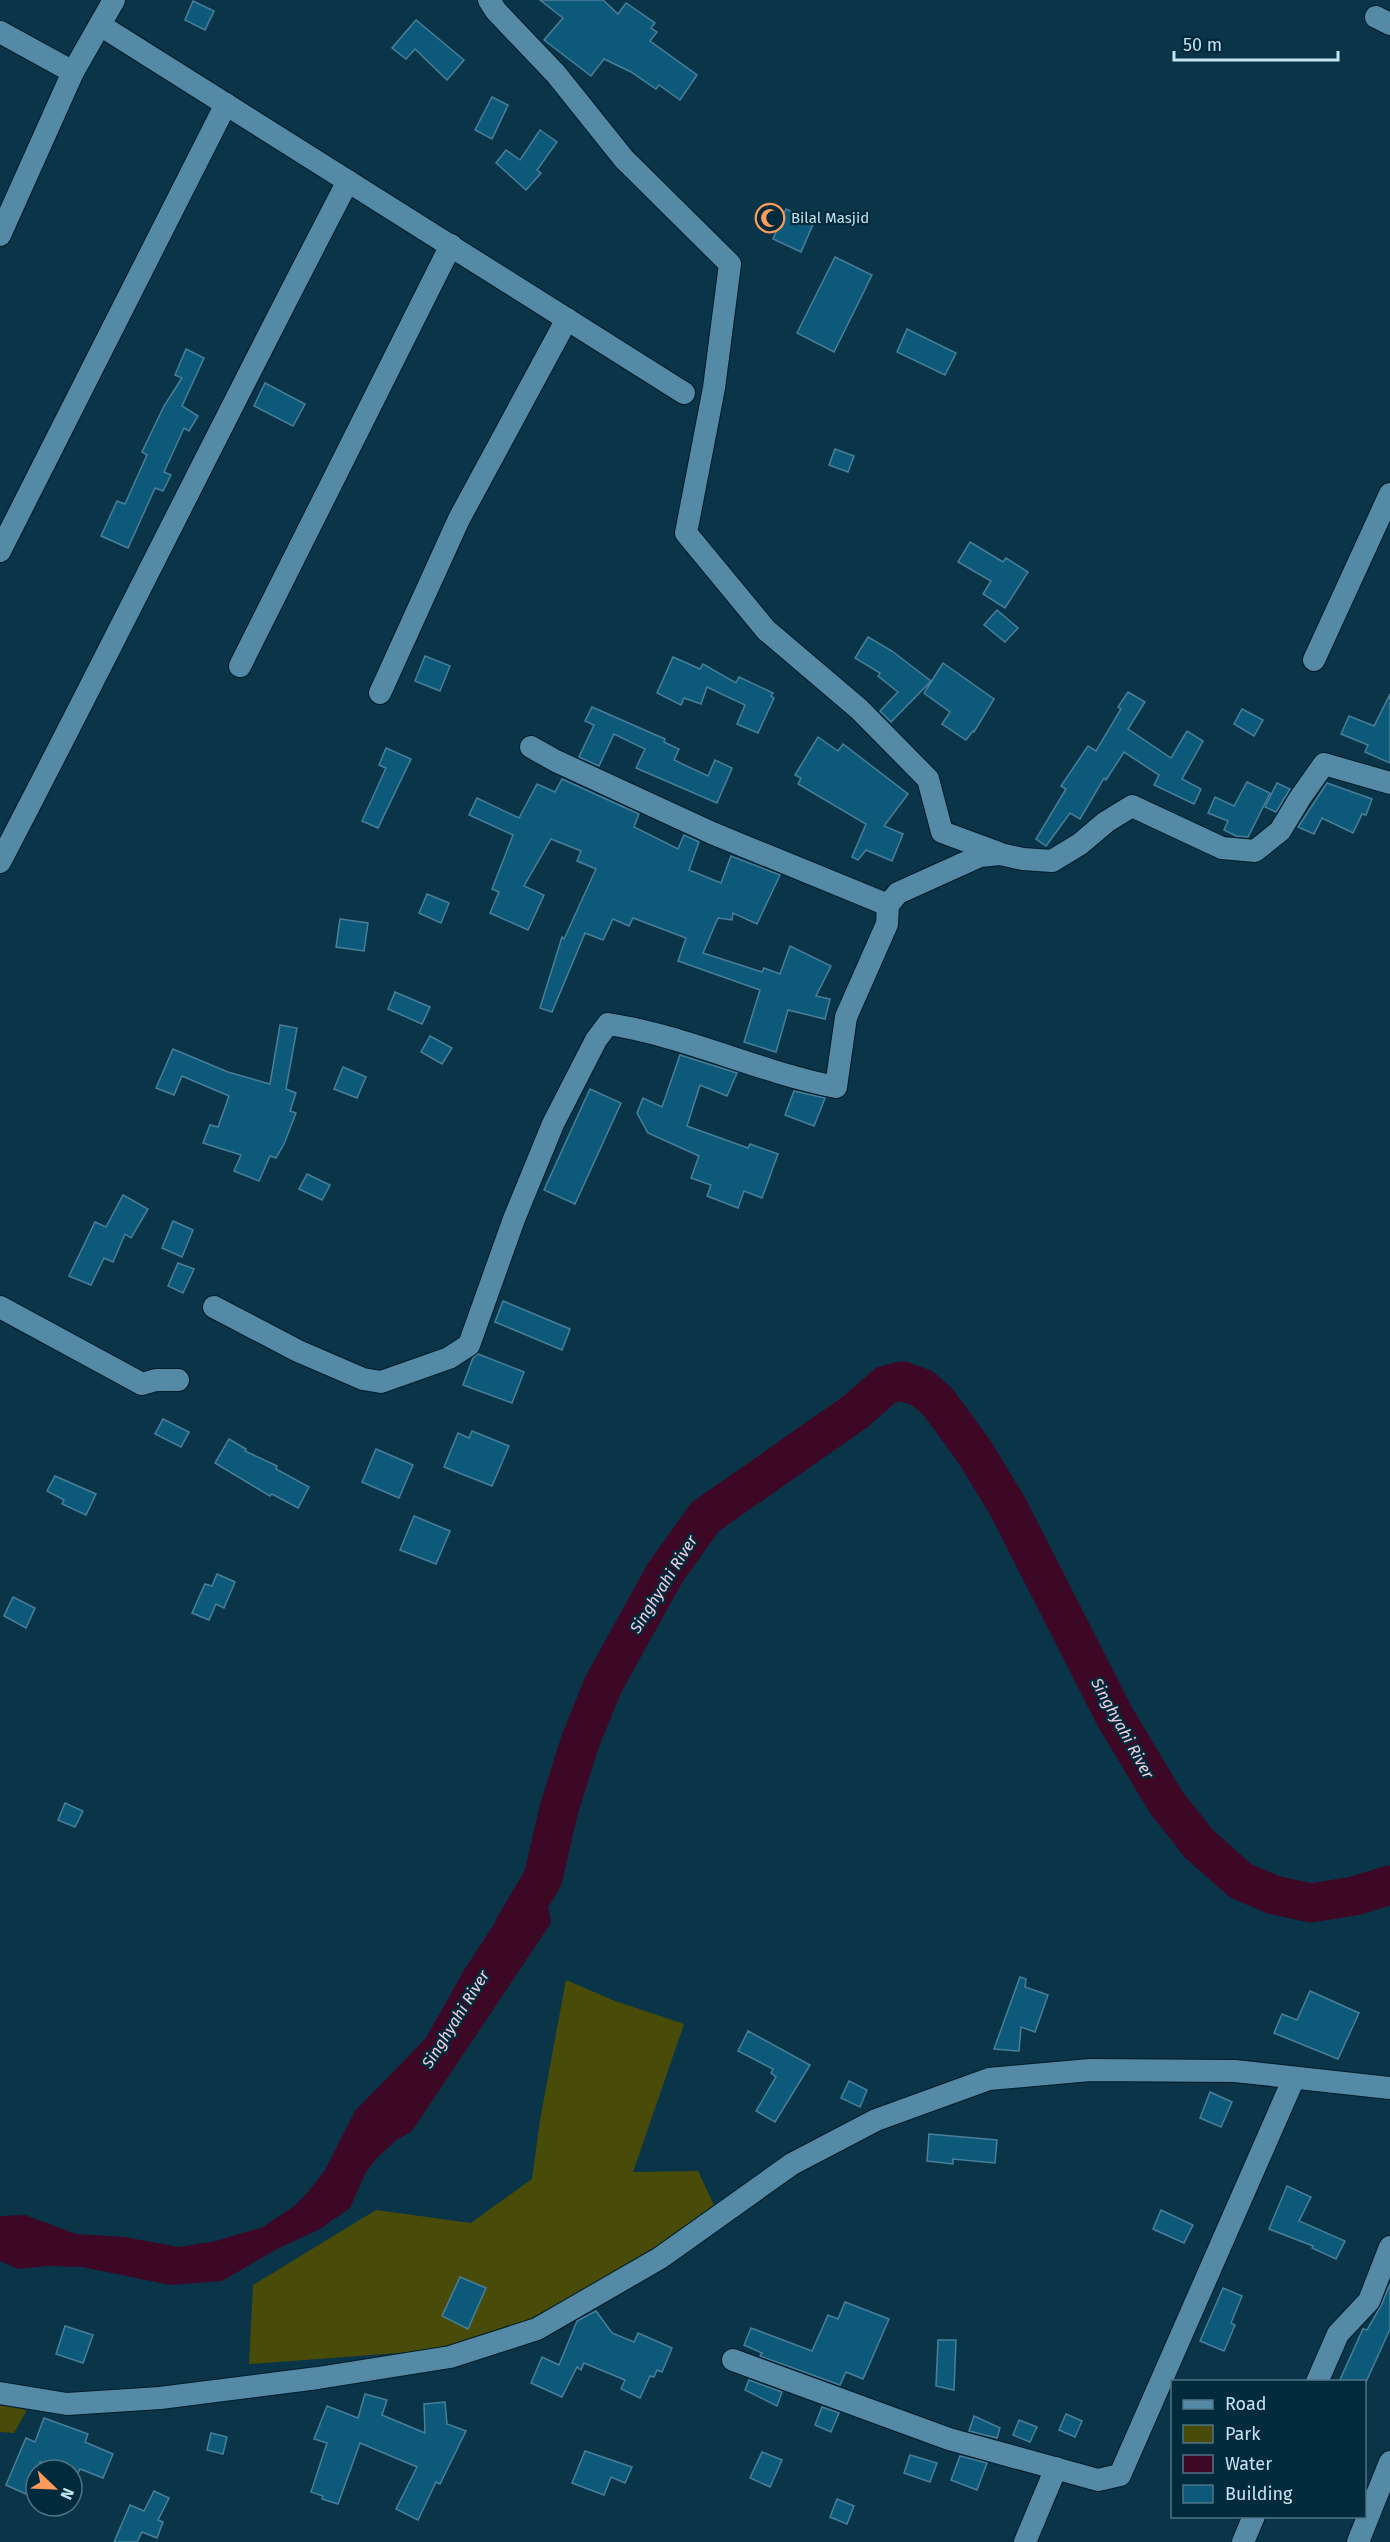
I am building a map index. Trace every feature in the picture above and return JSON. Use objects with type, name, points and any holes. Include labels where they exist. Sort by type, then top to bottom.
[{"type":"street","points":[[0,235],[73,72],[114,0]]},
{"type":"street","points":[[489,0],[496,11],[556,74],[624,159],[730,264],[714,388],[686,533],[766,630],[859,709],[928,779],[942,832],[1000,854]]},
{"type":"street","points":[[100,25],[684,393]]},
{"type":"street","points":[[0,32],[73,72]]},
{"type":"street","points":[[0,551],[226,104]]},
{"type":"street","points":[[0,862],[111,649],[224,418],[348,181]]},
{"type":"street","points":[[240,666],[451,245]]},
{"type":"street","points":[[380,693],[459,519],[567,319]]},
{"type":"street","points":[[1314,660],[1390,494]]},
{"type":"street","points":[[531,747],[556,761],[712,833],[888,905]]},
{"type":"street","points":[[214,1307],[298,1351],[363,1379],[381,1382],[449,1358],[469,1344],[514,1219],[548,1134],[596,1040],[608,1024],[632,1028],[736,1060],[836,1087],[846,1017],[887,924],[888,905],[898,893],[980,856],[1000,854],[1053,861],[1132,806],[1222,848],[1255,851],[1280,831],[1324,764],[1390,783]]},
{"type":"street","points":[[0,1307],[142,1384],[156,1380],[178,1380]]},
{"type":"street","points":[[0,2393],[67,2404],[160,2398],[318,2378],[450,2357],[537,2330],[660,2258],[792,2164],[865,2125],[989,2079],[1090,2070],[1235,2071],[1390,2088]]},
{"type":"street","points":[[733,2360],[949,2439],[1098,2480],[1120,2475],[1294,2078]]},
{"type":"street","points":[[1318,2380],[1338,2334],[1369,2301],[1390,2247]]},
{"type":"street","points":[[1358,2542],[1390,2462]]},
{"type":"street","points":[[1025,2542],[1056,2468]]},
{"type":"street","points":[[1243,2542],[1254,2518]]},
{"type":"green space","points":[[566,1980],[615,2001],[684,2024],[633,2172],[698,2171],[714,2205],[641,2257],[528,2320],[439,2350],[249,2364],[253,2285],[376,2210],[471,2223],[532,2179],[540,2120]]},
{"type":"green space","points":[[0,2405],[27,2410],[14,2433],[0,2432]]},
{"type":"water","points":[[543,1878],[551,1923],[412,2131],[395,2141],[376,2159],[365,2174],[350,2208],[320,2229],[277,2249],[222,2281],[170,2285],[82,2267],[46,2266],[18,2269],[0,2261],[0,2216],[25,2215],[76,2234],[124,2237],[179,2247],[216,2241],[263,2227],[294,2206],[325,2170],[355,2111],[426,2038],[464,1970],[514,1894]]},
{"type":"building","points":[[540,0],[603,0],[618,14],[626,3],[655,23],[651,28],[657,32],[650,41],[697,75],[680,100],[659,85],[656,89],[631,72],[604,59],[591,76],[544,40],[563,18]]},
{"type":"building","points":[[193,1],[214,11],[205,30],[185,20]]},
{"type":"building","points":[[416,20],[464,60],[447,80],[415,49],[406,59],[392,48]]},
{"type":"building","points":[[492,97],[508,105],[492,139],[475,130]]},
{"type":"building","points":[[540,130],[557,142],[537,170],[541,173],[526,190],[496,163],[506,150],[520,160]]},
{"type":"building","points":[[786,209],[814,222],[801,252],[773,239]]},
{"type":"building","points":[[835,257],[872,275],[834,352],[797,333]]},
{"type":"building","points":[[907,329],[956,353],[945,375],[897,352]]},
{"type":"building","points":[[186,349],[204,358],[182,406],[198,416],[189,431],[184,428],[164,472],[171,475],[163,491],[155,488],[128,548],[101,536],[117,501],[125,504],[147,455],[142,452],[164,406],[182,378],[175,375]]},
{"type":"building","points":[[265,383],[305,404],[293,426],[254,406]]},
{"type":"building","points":[[835,449],[854,456],[848,472],[829,465]]},
{"type":"building","points":[[970,542],[1003,562],[1006,558],[1028,572],[1005,608],[983,594],[991,581],[958,562]]},
{"type":"building","points":[[997,610],[1018,628],[1005,642],[984,625]]},
{"type":"building","points":[[868,637],[892,651],[931,681],[891,722],[880,711],[898,692],[878,676],[880,673],[855,658]]},
{"type":"building","points":[[425,656],[450,666],[440,691],[415,681]]},
{"type":"building","points":[[673,657],[700,669],[703,664],[736,683],[739,677],[773,693],[771,696],[774,698],[758,733],[737,724],[745,705],[707,687],[701,704],[684,698],[681,705],[657,693]]},
{"type":"building","points":[[943,663],[994,699],[974,732],[966,740],[942,724],[950,712],[924,693]]},
{"type":"building","points":[[1128,692],[1145,702],[1128,729],[1171,758],[1187,731],[1203,741],[1182,779],[1201,789],[1194,804],[1154,785],[1159,775],[1124,752],[1106,780],[1104,778],[1080,819],[1070,813],[1046,846],[1036,839],[1066,789],[1061,786],[1088,746],[1096,751],[1121,709],[1118,707]]},
{"type":"building","points":[[1390,694],[1390,763],[1365,752],[1368,745],[1341,734],[1349,716],[1374,726]]},
{"type":"building","points":[[592,707],[665,739],[664,742],[679,749],[674,760],[708,776],[715,760],[732,768],[717,803],[636,768],[645,749],[614,734],[599,766],[579,757],[594,725],[585,721]]},
{"type":"building","points":[[1242,709],[1263,720],[1254,736],[1234,724]]},
{"type":"building","points":[[818,737],[838,751],[843,744],[908,794],[884,826],[903,834],[892,861],[866,850],[858,860],[852,857],[866,824],[798,784],[801,778],[795,775]]},
{"type":"building","points":[[386,748],[411,759],[378,828],[362,821],[386,768],[379,765]]},
{"type":"building","points":[[562,779],[639,814],[634,827],[678,849],[684,835],[699,842],[689,870],[721,883],[731,856],[780,875],[757,924],[733,913],[732,920],[718,918],[703,953],[762,972],[764,968],[780,974],[790,946],[831,966],[816,996],[830,999],[825,1019],[788,1010],[776,1052],[744,1042],[760,990],[678,961],[686,938],[633,918],[629,926],[613,919],[603,940],[585,933],[552,1012],[540,1008],[562,937],[564,939],[596,869],[577,861],[581,851],[551,839],[524,886],[544,895],[528,930],[490,913],[499,892],[492,889],[513,835],[469,815],[477,798],[519,818],[537,784],[555,792]]},
{"type":"building","points":[[1247,782],[1270,793],[1248,837],[1236,836],[1224,830],[1228,821],[1208,813],[1215,797],[1234,806]]},
{"type":"building","points":[[1277,783],[1290,789],[1276,812],[1265,807]]},
{"type":"building","points":[[1327,783],[1372,799],[1366,815],[1362,814],[1353,833],[1322,818],[1314,834],[1298,827]]},
{"type":"building","points":[[427,894],[449,903],[441,923],[419,913]]},
{"type":"building","points":[[340,919],[368,923],[364,951],[336,947]]},
{"type":"building","points":[[395,992],[430,1007],[422,1024],[388,1009]]},
{"type":"building","points":[[280,1025],[297,1028],[286,1089],[296,1093],[290,1111],[296,1113],[284,1144],[276,1158],[270,1156],[259,1181],[234,1171],[241,1155],[203,1143],[210,1125],[218,1127],[229,1096],[182,1076],[174,1095],[156,1088],[173,1049],[228,1072],[270,1084]]},
{"type":"building","points":[[430,1036],[452,1048],[442,1064],[421,1052]]},
{"type":"building","points":[[680,1055],[737,1073],[727,1096],[700,1085],[687,1126],[748,1148],[750,1144],[778,1154],[762,1198],[744,1191],[738,1208],[707,1196],[711,1185],[691,1178],[699,1156],[648,1133],[637,1113],[643,1098],[662,1107]]},
{"type":"building","points":[[343,1067],[366,1077],[357,1098],[334,1089]]},
{"type":"building","points":[[590,1089],[621,1103],[575,1204],[544,1190]]},
{"type":"building","points":[[794,1091],[825,1098],[814,1126],[785,1115]]},
{"type":"building","points":[[307,1174],[330,1185],[322,1200],[299,1189]]},
{"type":"building","points":[[123,1195],[148,1209],[131,1238],[125,1234],[113,1262],[104,1258],[91,1285],[69,1276],[95,1222],[106,1227]]},
{"type":"building","points":[[173,1221],[193,1230],[182,1257],[162,1248]]},
{"type":"building","points":[[178,1263],[194,1269],[183,1293],[168,1286]]},
{"type":"building","points":[[503,1301],[570,1329],[562,1350],[495,1322]]},
{"type":"building","points":[[478,1354],[524,1372],[512,1403],[463,1385],[473,1358]]},
{"type":"building","points":[[163,1419],[189,1432],[181,1447],[155,1434]]},
{"type":"building","points":[[472,1431],[509,1446],[492,1486],[444,1467],[458,1433],[469,1438]]},
{"type":"building","points":[[229,1439],[246,1449],[245,1451],[277,1466],[276,1469],[309,1487],[298,1508],[272,1494],[270,1496],[215,1463]]},
{"type":"building","points":[[376,1449],[413,1465],[399,1498],[362,1482]]},
{"type":"building","points":[[55,1476],[96,1494],[86,1515],[62,1504],[64,1500],[47,1491]]},
{"type":"building","points":[[414,1516],[450,1531],[436,1564],[400,1550]]},
{"type":"building","points":[[217,1574],[235,1582],[224,1608],[216,1604],[209,1620],[192,1613],[205,1584],[212,1586]]},
{"type":"building","points":[[13,1597],[35,1608],[26,1628],[4,1616]]},
{"type":"building","points":[[65,1803],[83,1811],[75,1827],[58,1820]]},
{"type":"building","points":[[1020,1977],[1026,1979],[1025,1987],[1048,1995],[1035,2032],[1021,2027],[1019,2051],[994,2049]]},
{"type":"building","points":[[1310,1991],[1359,2013],[1338,2059],[1274,2033],[1282,2014],[1297,2020]]},
{"type":"building","points":[[748,2031],[810,2065],[775,2122],[756,2111],[776,2077],[771,2073],[773,2069],[738,2051]]},
{"type":"building","points":[[849,2081],[867,2090],[860,2107],[841,2098]]},
{"type":"building","points":[[1210,2092],[1232,2102],[1221,2127],[1200,2118]]},
{"type":"building","points":[[929,2134],[997,2140],[995,2163],[953,2159],[953,2164],[927,2161]]},
{"type":"building","points":[[1287,2186],[1311,2197],[1299,2221],[1345,2241],[1336,2259],[1312,2248],[1313,2246],[1269,2229]]},
{"type":"building","points":[[1161,2210],[1193,2225],[1184,2243],[1153,2229]]},
{"type":"building","points":[[460,2277],[486,2288],[468,2329],[442,2316]]},
{"type":"building","points":[[1390,2284],[1390,2329],[1366,2382],[1366,2380],[1340,2380],[1363,2329],[1367,2330]]},
{"type":"building","points":[[1223,2288],[1242,2296],[1231,2323],[1235,2325],[1224,2351],[1200,2341]]},
{"type":"building","points":[[845,2302],[889,2319],[863,2379],[846,2372],[840,2385],[760,2356],[762,2353],[744,2345],[751,2328],[812,2351],[828,2315],[838,2319]]},
{"type":"building","points":[[596,2311],[612,2333],[634,2342],[638,2333],[672,2348],[662,2372],[657,2370],[654,2377],[650,2376],[640,2398],[621,2389],[625,2380],[584,2363],[581,2370],[577,2367],[562,2397],[531,2383],[542,2357],[559,2365],[577,2321]]},
{"type":"building","points":[[65,2326],[93,2335],[83,2363],[56,2354]]},
{"type":"building","points":[[938,2340],[956,2340],[954,2390],[936,2386]]},
{"type":"building","points":[[749,2380],[782,2392],[777,2406],[745,2390]]},
{"type":"building","points":[[365,2394],[387,2400],[382,2415],[425,2433],[424,2404],[445,2402],[447,2424],[466,2431],[440,2484],[436,2482],[418,2520],[396,2509],[417,2467],[360,2443],[338,2504],[322,2499],[323,2496],[311,2492],[327,2443],[314,2439],[327,2406],[358,2418]]},
{"type":"building","points":[[822,2407],[839,2413],[831,2432],[815,2425]]},
{"type":"building","points":[[1066,2414],[1082,2421],[1075,2437],[1059,2430]]},
{"type":"building","points":[[974,2416],[1000,2428],[997,2438],[969,2431]]},
{"type":"building","points":[[44,2418],[88,2434],[85,2442],[113,2454],[103,2478],[84,2471],[84,2458],[24,2458],[24,2493],[6,2485],[26,2438],[35,2442]]},
{"type":"building","points":[[1019,2420],[1037,2427],[1030,2442],[1013,2435]]},
{"type":"building","points":[[211,2433],[227,2437],[223,2454],[207,2450]]},
{"type":"building","points":[[585,2451],[632,2467],[625,2483],[611,2477],[604,2495],[572,2483]]},
{"type":"building","points":[[762,2452],[782,2460],[770,2487],[750,2478]]},
{"type":"building","points":[[910,2455],[937,2463],[930,2482],[904,2473]]},
{"type":"building","points":[[960,2456],[987,2463],[977,2490],[951,2480]]},
{"type":"building","points":[[154,2491],[169,2498],[158,2520],[163,2522],[157,2538],[142,2532],[137,2542],[114,2542],[130,2505],[144,2511]]},
{"type":"building","points":[[837,2499],[854,2506],[847,2524],[830,2517]]},
{"type":"waterway","name":"Singhyahi River","points":[[514,1927],[543,1878],[559,1809],[580,1742],[603,1685],[665,1573],[705,1517],[855,1412],[886,1385],[902,1381],[922,1388],[938,1402],[974,1451],[1008,1507],[1115,1717],[1166,1802],[1199,1844],[1241,1881],[1274,1895],[1311,1903],[1354,1896],[1390,1885]]},
{"type":"place","name":"Bilal Masjid","points":[[770,218]]}]
